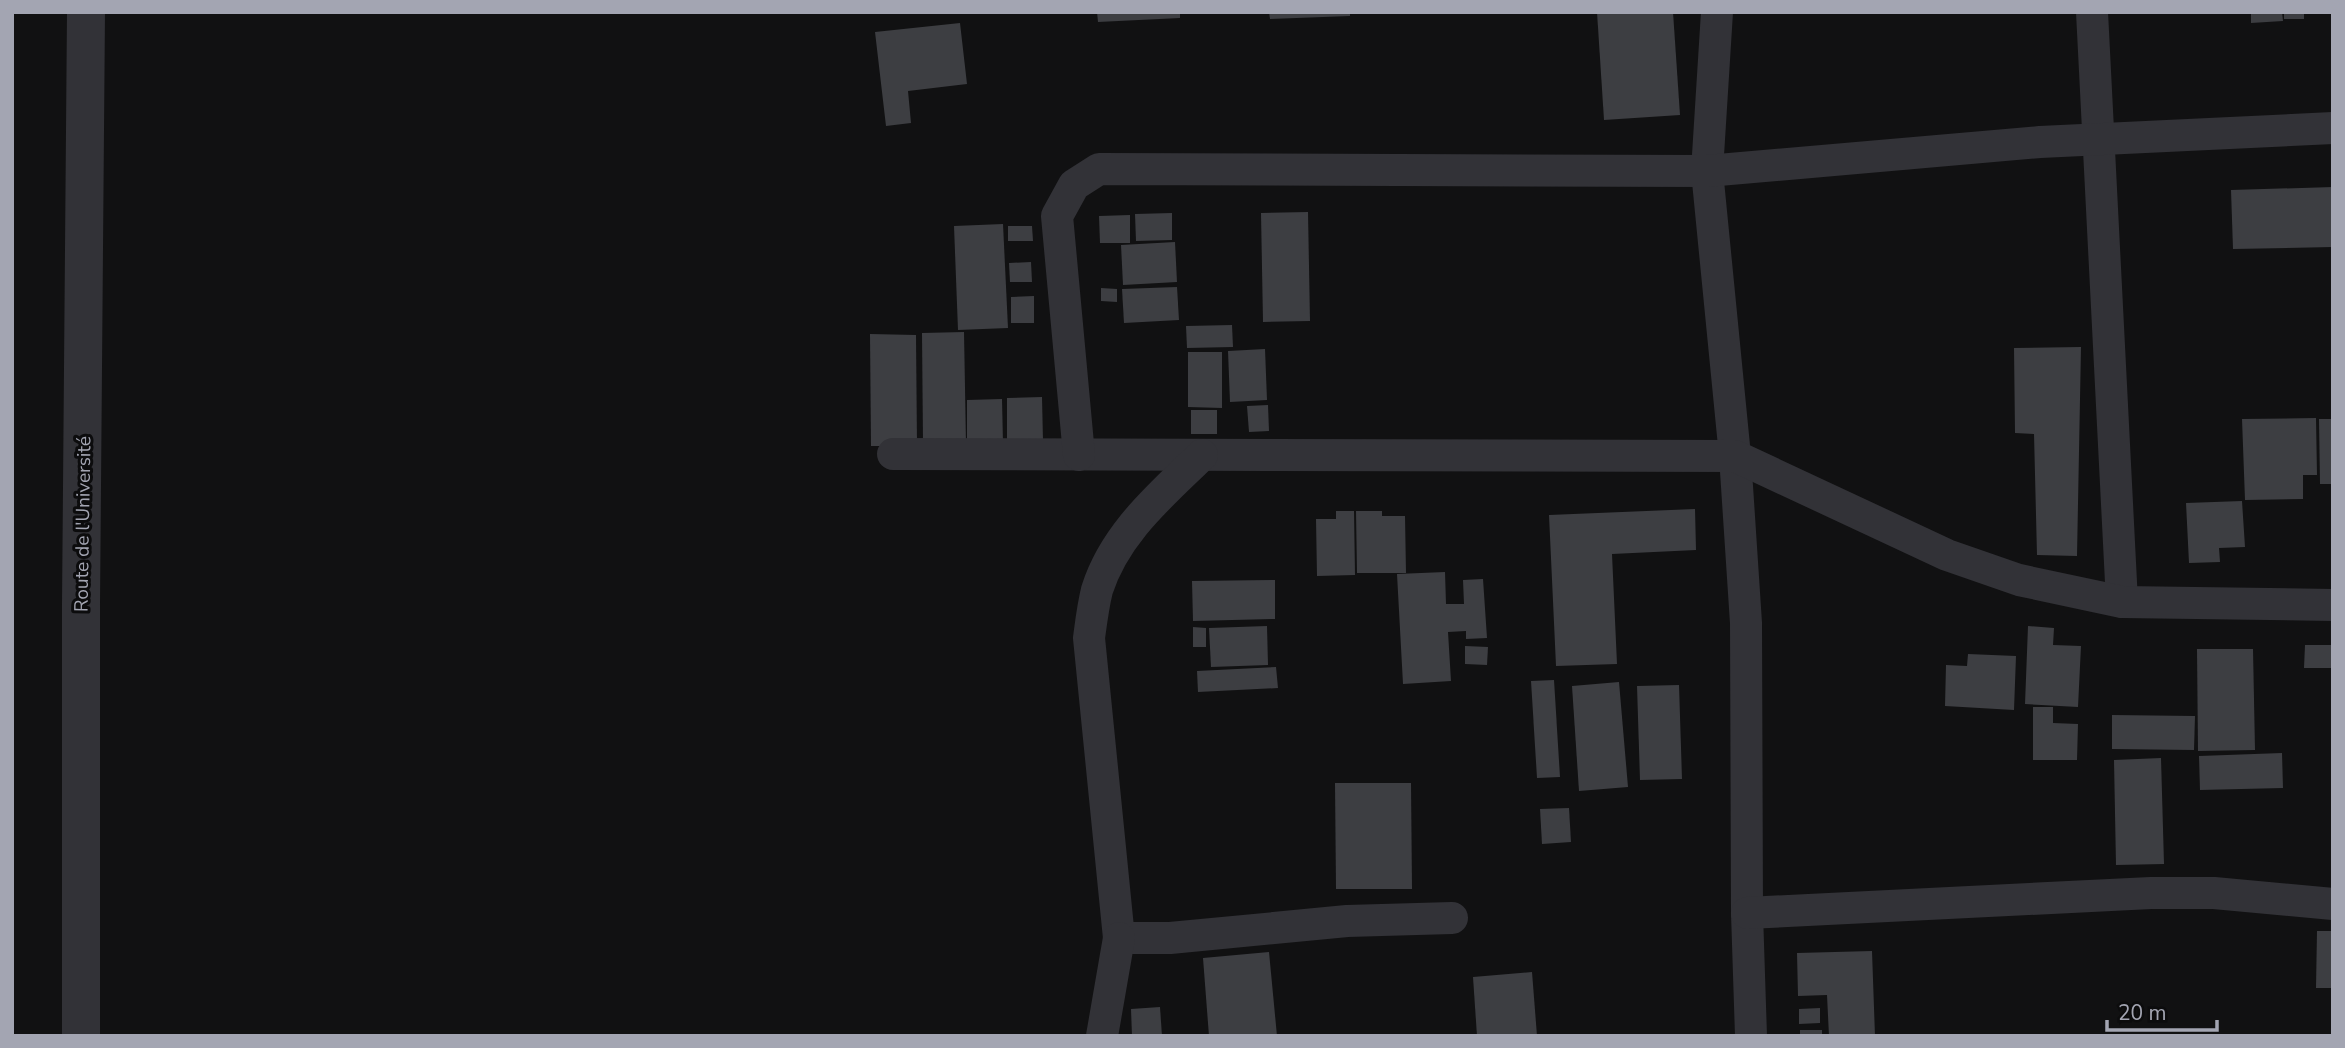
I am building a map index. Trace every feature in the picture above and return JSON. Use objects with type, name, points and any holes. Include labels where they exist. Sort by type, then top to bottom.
[{"type":"street","name":"Route de l'Université","points":[[81,1036],[86,12]]},
{"type":"street","points":[[1717,12],[1707,170],[1735,456],[1746,623],[1751,1036]]},
{"type":"street","points":[[2092,12],[2122,602]]},
{"type":"street","points":[[1079,455],[1057,216],[1074,185],[1098,169],[1707,170],[2040,142],[2333,128]]},
{"type":"street","points":[[893,454],[1735,456],[1947,555],[2018,580],[2122,602],[2333,605]]},
{"type":"street","points":[[1102,1036],[1119,937],[1089,638],[1097,590],[1119,542],[1151,504],[1202,456]]},
{"type":"street","points":[[1748,913],[2151,893],[2214,893],[2333,904]]},
{"type":"street","points":[[1119,937],[1170,938],[1347,921],[1452,918]]},
{"type":"building","points":[[1097,12],[1180,12],[1180,18],[1098,22]]},
{"type":"building","points":[[1269,12],[1350,12],[1350,16],[1270,19]]},
{"type":"building","points":[[1597,12],[1673,12],[1680,115],[1604,120]]},
{"type":"building","points":[[2251,12],[2282,12],[2283,21],[2251,23]]},
{"type":"building","points":[[2284,12],[2304,12],[2304,19],[2284,19]]},
{"type":"building","points":[[960,23],[967,84],[908,91],[911,123],[886,126],[875,32]]},
{"type":"building","points":[[2333,187],[2333,247],[2233,249],[2231,190]]},
{"type":"building","points":[[1308,212],[1310,321],[1263,322],[1261,213]]},
{"type":"building","points":[[1172,213],[1172,240],[1136,241],[1135,214]]},
{"type":"building","points":[[1130,215],[1130,243],[1100,243],[1099,216]]},
{"type":"building","points":[[1003,224],[1008,328],[958,330],[954,226]]},
{"type":"building","points":[[1008,226],[1032,226],[1033,241],[1008,241]]},
{"type":"building","points":[[1175,242],[1177,282],[1123,285],[1121,245]]},
{"type":"building","points":[[1031,262],[1032,282],[1010,282],[1009,263]]},
{"type":"building","points":[[1177,287],[1179,320],[1124,323],[1122,289]]},
{"type":"building","points":[[1101,288],[1117,289],[1117,302],[1101,301]]},
{"type":"building","points":[[1034,296],[1034,323],[1011,323],[1011,297]]},
{"type":"building","points":[[1232,325],[1233,347],[1187,348],[1186,326]]},
{"type":"building","points":[[964,332],[966,444],[923,444],[922,333]]},
{"type":"building","points":[[870,334],[916,335],[917,446],[871,446]]},
{"type":"building","points":[[2081,347],[2077,556],[2037,555],[2034,434],[2015,433],[2014,348]]},
{"type":"building","points":[[1265,349],[1267,400],[1230,402],[1228,351]]},
{"type":"building","points":[[1188,352],[1222,352],[1222,408],[1188,407]]},
{"type":"building","points":[[1042,397],[1043,441],[1007,442],[1007,398]]},
{"type":"building","points":[[1002,399],[1003,443],[967,444],[967,400]]},
{"type":"building","points":[[1268,405],[1269,431],[1249,432],[1247,406]]},
{"type":"building","points":[[1191,410],[1217,410],[1217,434],[1191,434]]},
{"type":"building","points":[[2316,418],[2317,475],[2303,475],[2303,499],[2245,500],[2242,419]]},
{"type":"building","points":[[2319,419],[2333,419],[2333,484],[2320,484]]},
{"type":"building","points":[[2242,501],[2245,547],[2219,548],[2220,562],[2189,563],[2186,503]]},
{"type":"building","points":[[1695,509],[1696,550],[1612,554],[1617,664],[1556,666],[1549,515]]},
{"type":"building","points":[[1336,511],[1354,511],[1355,575],[1317,576],[1316,519],[1336,519]]},
{"type":"building","points":[[1356,511],[1382,511],[1382,516],[1405,516],[1406,573],[1357,573]]},
{"type":"building","points":[[1445,572],[1446,604],[1464,604],[1463,580],[1483,579],[1487,638],[1466,639],[1466,631],[1448,632],[1451,681],[1403,684],[1397,574]]},
{"type":"building","points":[[1275,580],[1275,619],[1193,621],[1192,581]]},
{"type":"building","points":[[1267,626],[1268,665],[1211,667],[1209,628]]},
{"type":"building","points":[[2028,626],[2054,628],[2053,645],[2081,646],[2078,707],[2025,704]]},
{"type":"building","points":[[1193,627],[1206,628],[1206,647],[1193,647]]},
{"type":"building","points":[[2305,645],[2333,645],[2333,668],[2304,668]]},
{"type":"building","points":[[1465,646],[1488,647],[1487,665],[1465,664]]},
{"type":"building","points":[[2197,649],[2253,649],[2255,750],[2198,751]]},
{"type":"building","points":[[1968,654],[2016,656],[2014,710],[1945,706],[1946,665],[1967,666]]},
{"type":"building","points":[[1276,667],[1278,688],[1198,692],[1197,671]]},
{"type":"building","points":[[1554,680],[1560,777],[1537,778],[1531,681]]},
{"type":"building","points":[[1619,682],[1628,787],[1579,791],[1572,686]]},
{"type":"building","points":[[1679,685],[1682,779],[1640,780],[1637,686]]},
{"type":"building","points":[[2033,707],[2053,707],[2053,723],[2078,724],[2077,760],[2033,760]]},
{"type":"building","points":[[2112,715],[2195,716],[2194,750],[2112,749]]},
{"type":"building","points":[[2282,753],[2283,788],[2200,790],[2199,756]]},
{"type":"building","points":[[2161,758],[2164,864],[2116,865],[2114,760]]},
{"type":"building","points":[[1335,783],[1411,783],[1412,889],[1336,889]]},
{"type":"building","points":[[1569,808],[1571,842],[1542,844],[1540,809]]},
{"type":"building","points":[[2317,931],[2333,931],[2333,988],[2316,988]]},
{"type":"building","points":[[1872,951],[1875,1036],[1829,1036],[1827,995],[1798,996],[1797,953]]},
{"type":"building","points":[[1269,952],[1277,1036],[1209,1036],[1203,958]]},
{"type":"building","points":[[1532,972],[1537,1036],[1477,1036],[1473,977]]},
{"type":"building","points":[[1160,1007],[1162,1036],[1132,1036],[1131,1009]]},
{"type":"building","points":[[1820,1008],[1820,1023],[1799,1024],[1799,1009]]},
{"type":"building","points":[[1800,1030],[1822,1030],[1822,1036],[1800,1036]]}]
